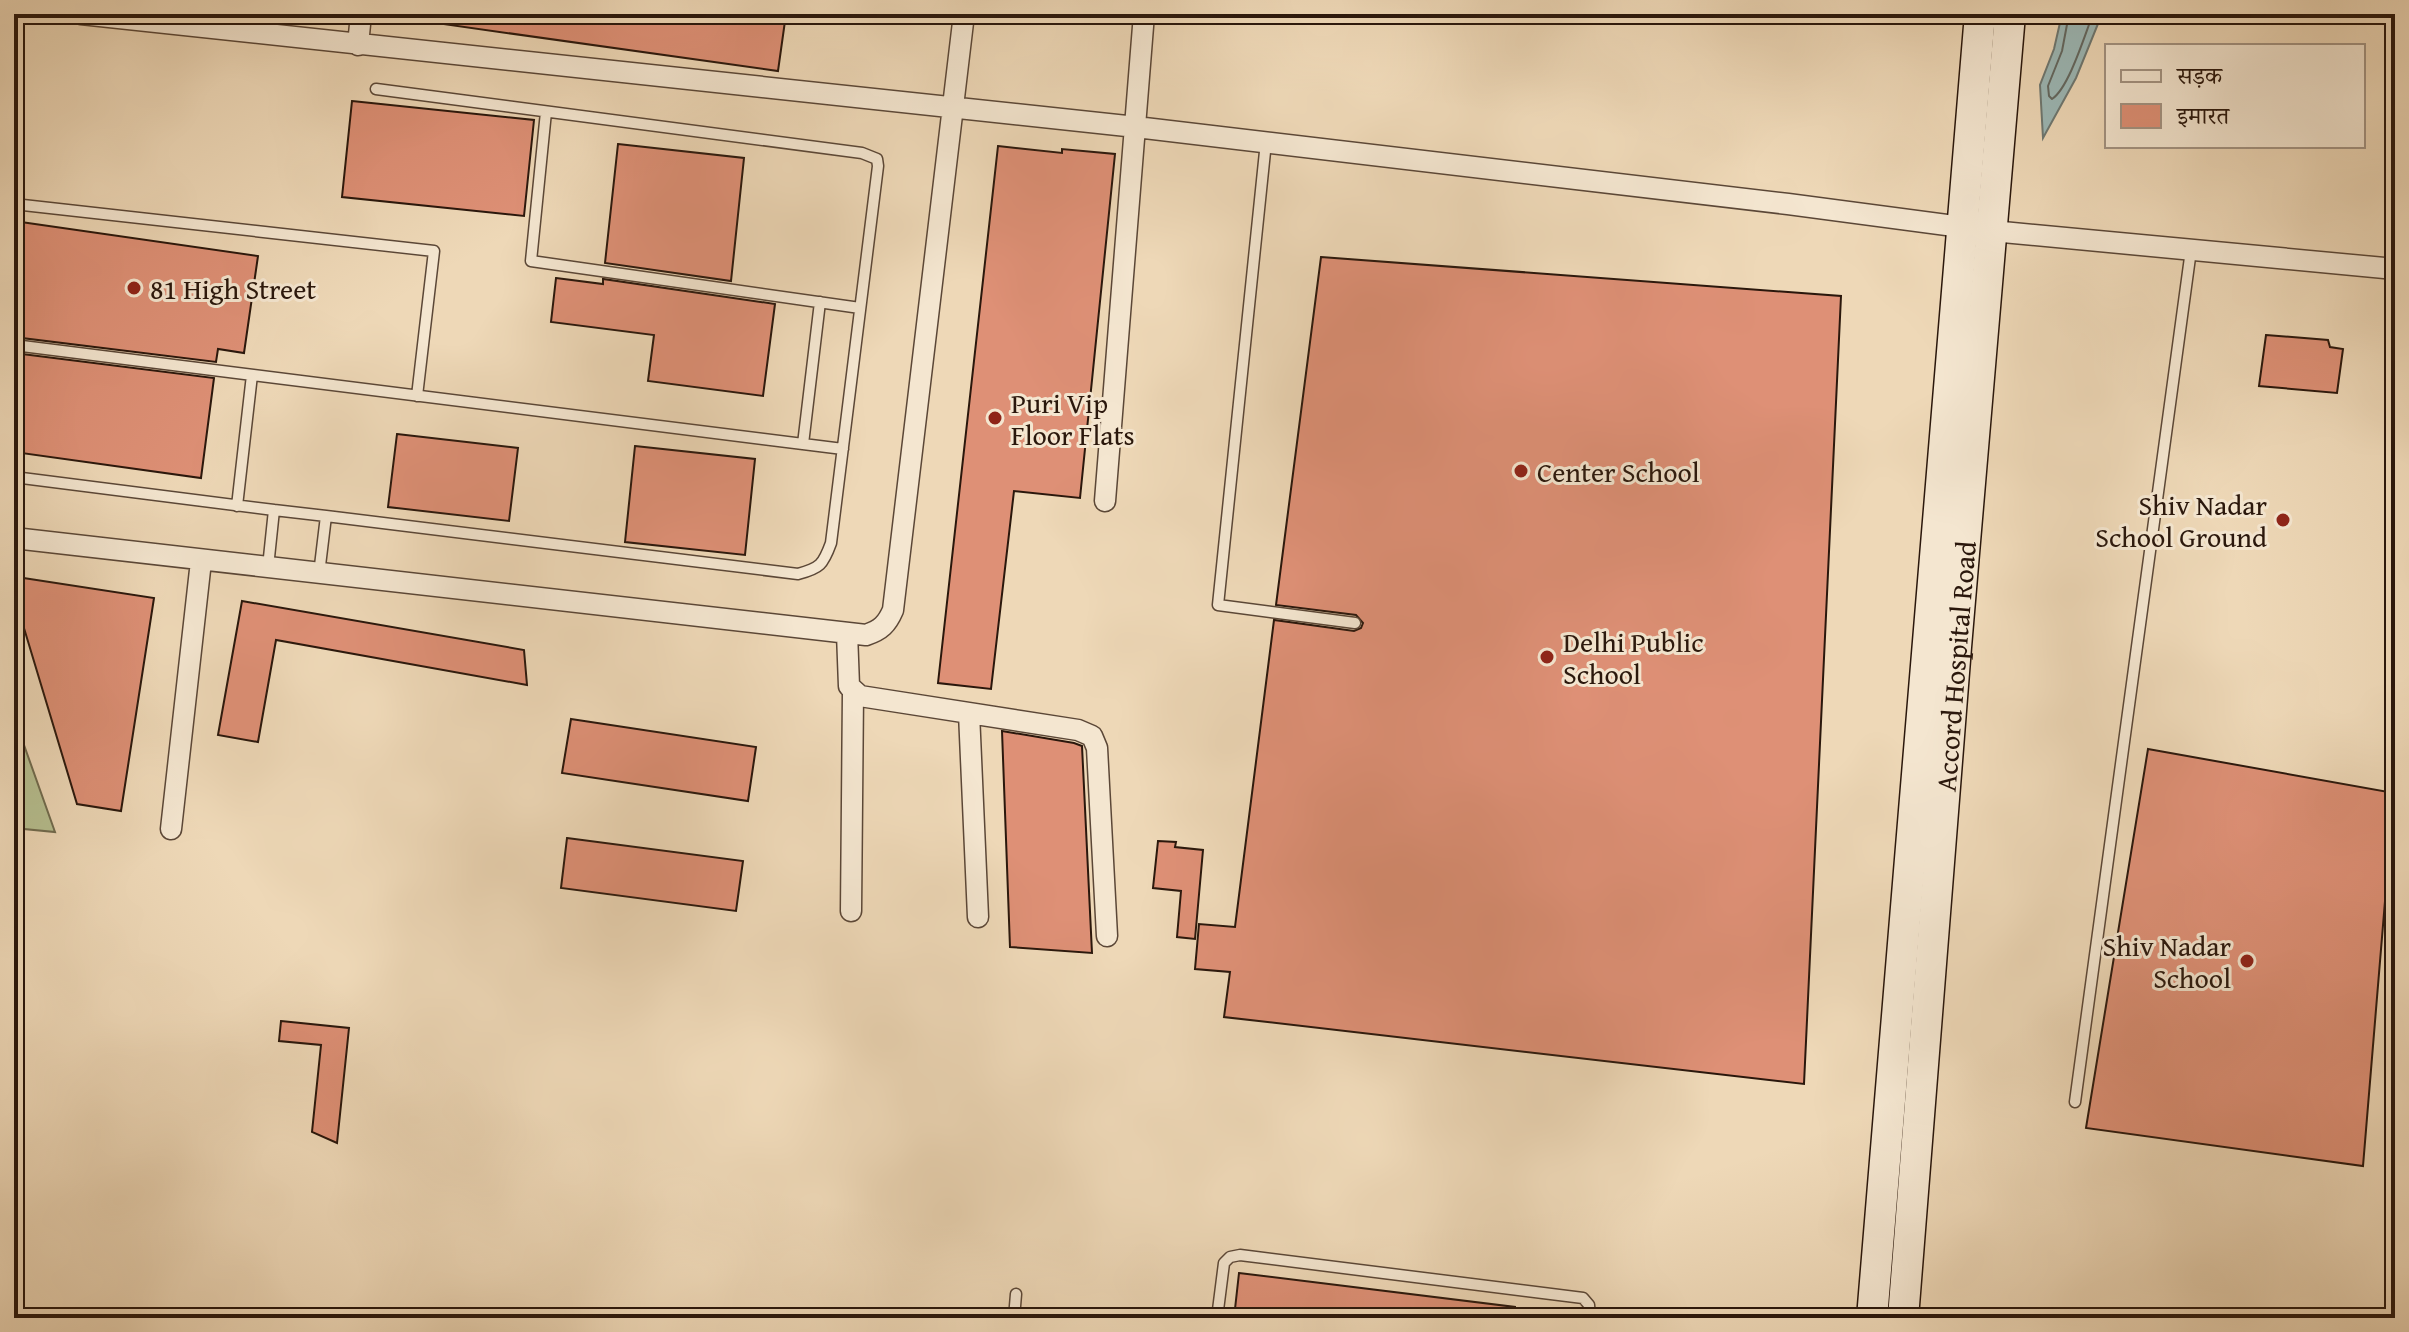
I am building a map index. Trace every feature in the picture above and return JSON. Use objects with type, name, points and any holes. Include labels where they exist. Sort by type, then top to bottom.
[{"type":"street","points":[[81,14],[190,20],[358,45],[1136,127],[1788,204],[1977,230],[2395,269]]},
{"type":"street","points":[[358,45],[361,14]]},
{"type":"street","points":[[14,538],[847,633],[866,635],[878,631],[887,624],[893,610],[964,14]]},
{"type":"street","points":[[1105,501],[1144,14]]},
{"type":"street","points":[[1872,1318],[1977,230],[1980,14]]},
{"type":"street","name":"Accord Hospital Road","points":[[1903,1318],[1977,230],[2010,14]]},
{"type":"street","points":[[171,829],[201,561]]},
{"type":"street","points":[[847,633],[849,686],[860,696],[1078,730],[1092,736],[1097,748],[1107,936]]},
{"type":"street","points":[[851,911],[853,692]]},
{"type":"street","points":[[969,713],[978,917]]},
{"type":"lane","points":[[14,477],[798,574],[817,569],[831,543],[877,159],[872,155],[376,89]]},
{"type":"lane","points":[[546,112],[531,261],[860,308]]},
{"type":"lane","points":[[1266,142],[1218,605],[1355,623]]},
{"type":"lane","points":[[14,204],[434,251],[417,396]]},
{"type":"lane","points":[[2075,1102],[2191,250]]},
{"type":"lane","points":[[803,444],[820,302]]},
{"type":"lane","points":[[14,345],[843,449]]},
{"type":"lane","points":[[237,506],[252,375]]},
{"type":"lane","points":[[268,567],[274,510]]},
{"type":"lane","points":[[319,574],[326,516]]},
{"type":"lane","points":[[1217,1318],[1224,1263],[1230,1257],[1240,1255],[1583,1298],[1589,1305],[1590,1318]]},
{"type":"lane","points":[[1014,1318],[1016,1294]]},
{"type":"green space","points":[[14,717],[55,832],[14,828]]},
{"type":"water","points":[[2062,14],[2102,14],[2076,78],[2043,138],[2040,85],[2054,49]]},
{"type":"building","points":[[444,14],[786,14],[778,71],[443,24]]},
{"type":"building","points":[[352,101],[534,120],[524,216],[342,197]]},
{"type":"building","points":[[618,144],[744,158],[731,281],[605,263]]},
{"type":"building","points":[[998,146],[1062,153],[1062,149],[1115,154],[1080,498],[1014,491],[991,689],[938,683]]},
{"type":"building","name":"81 High Street","points":[[14,221],[258,256],[244,353],[218,349],[216,362],[14,337]]},
{"type":"building","name":"Delhi Public School","points":[[1321,257],[1841,296],[1804,1084],[1224,1017],[1230,972],[1195,969],[1199,924],[1235,927],[1274,620],[1354,631],[1361,628],[1363,623],[1356,615],[1276,605]]},
{"type":"building","points":[[556,278],[603,284],[603,279],[775,304],[763,396],[648,381],[654,335],[551,322]]},
{"type":"building","points":[[2266,335],[2328,340],[2330,347],[2343,349],[2337,393],[2259,386]]},
{"type":"building","points":[[14,353],[214,378],[201,478],[14,452]]},
{"type":"building","points":[[397,434],[518,448],[509,521],[388,507]]},
{"type":"building","points":[[635,446],[755,459],[745,555],[625,542]]},
{"type":"building","points":[[17,577],[154,598],[121,811],[77,804],[14,595]]},
{"type":"building","points":[[242,601],[524,650],[527,685],[276,640],[258,742],[218,735]]},
{"type":"building","points":[[571,719],[756,747],[748,801],[562,773]]},
{"type":"building","points":[[1002,731],[1082,746],[1092,953],[1010,947]]},
{"type":"building","name":"Shiv Nadar School","points":[[2148,749],[2394,793],[2363,1166],[2086,1128]]},
{"type":"building","points":[[567,838],[743,861],[736,911],[561,888]]},
{"type":"building","points":[[1158,841],[1176,842],[1175,847],[1203,850],[1195,939],[1177,937],[1181,891],[1153,888]]},
{"type":"building","points":[[281,1021],[349,1028],[337,1143],[312,1132],[321,1045],[279,1041]]},
{"type":"building","points":[[1239,1273],[1515,1307],[1515,1318],[1234,1318]]},
{"type":"place","name":"81 High Street","points":[[134,288]]},
{"type":"place","name":"Puri Vip Floor Flats","points":[[995,418]]},
{"type":"place","name":"Center School","points":[[1521,471]]},
{"type":"place","name":"Shiv Nadar School Ground","points":[[2283,520]]},
{"type":"place","name":"Delhi Public School","points":[[1547,657]]},
{"type":"place","name":"Shiv Nadar School","points":[[2247,961]]}]
